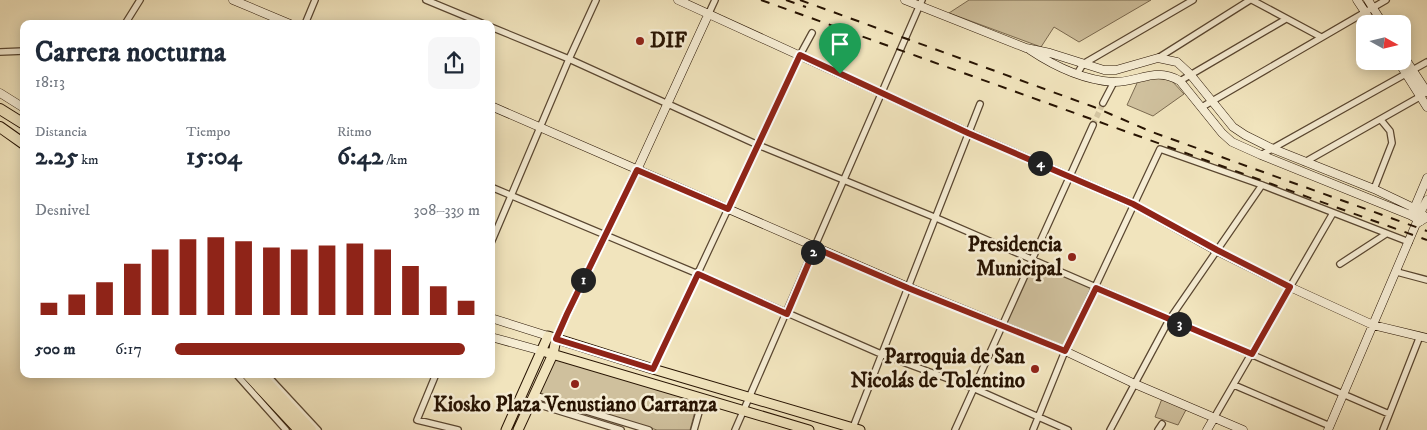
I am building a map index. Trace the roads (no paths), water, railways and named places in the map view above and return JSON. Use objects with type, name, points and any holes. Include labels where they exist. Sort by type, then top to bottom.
[{"type":"highway","points":[[0,109],[20,122]]},
{"type":"highway","points":[[0,127],[20,141]]},
{"type":"highway","points":[[251,378],[311,430]]},
{"type":"highway","points":[[262,378],[299,430]]},
{"type":"main road","points":[[506,430],[542,351],[552,337]]},
{"type":"main road","points":[[518,430],[552,354],[552,337]]},
{"type":"main road","points":[[552,337],[855,429]]},
{"type":"main road","points":[[542,351],[809,430]]},
{"type":"street","points":[[128,20],[140,0]]},
{"type":"street","points":[[233,0],[280,20]]},
{"type":"street","points":[[307,20],[315,0]]},
{"type":"street","points":[[426,0],[438,2],[468,20]]},
{"type":"street","points":[[495,234],[596,0]]},
{"type":"street","points":[[678,0],[968,133],[1133,204],[1290,287],[1373,325],[1424,337],[1383,430]]},
{"type":"street","points":[[495,319],[552,337],[567,314],[637,170],[715,0]]},
{"type":"street","points":[[905,0],[921,3],[1026,48],[1047,62],[1094,79],[1114,82],[1162,74],[1172,76],[1180,81],[1222,133],[1232,142],[1420,216]]},
{"type":"street","points":[[1077,74],[1083,64],[1193,0]]},
{"type":"street","points":[[1026,48],[1050,53],[1104,70],[1116,70],[1158,58],[1251,0],[1321,38]]},
{"type":"street","points":[[1357,0],[1367,15]]},
{"type":"street","points":[[1368,0],[1377,15]]},
{"type":"street","points":[[1202,107],[1386,0]]},
{"type":"street","points":[[735,430],[921,3]]},
{"type":"street","points":[[1180,81],[1286,18]]},
{"type":"street","points":[[495,29],[569,59],[758,145],[934,217],[1389,414]]},
{"type":"street","points":[[653,369],[812,33]]},
{"type":"street","points":[[0,52],[20,51]]},
{"type":"street","points":[[1158,58],[1177,62],[1190,74],[1233,127],[1271,148],[1374,189],[1420,216]]},
{"type":"street","points":[[1261,155],[1427,62]]},
{"type":"street","points":[[1410,72],[1425,94],[1427,107]]},
{"type":"street","points":[[1103,103],[1114,82]]},
{"type":"street","points":[[0,94],[20,106]]},
{"type":"street","points":[[1306,162],[1425,94]]},
{"type":"street","points":[[855,429],[934,217],[980,104]]},
{"type":"street","points":[[495,108],[815,248],[908,288],[1004,325],[1243,430]]},
{"type":"street","points":[[1374,189],[1392,143],[1390,131],[1381,120]]},
{"type":"street","points":[[955,430],[1093,125]]},
{"type":"street","points":[[1033,430],[1065,351],[1096,288],[1133,204],[1159,151],[1163,148],[1409,242]]},
{"type":"street","points":[[1420,216],[1427,178]]},
{"type":"street","points":[[1110,430],[1170,320],[1262,185]]},
{"type":"street","points":[[495,189],[882,354],[973,388],[1068,430]]},
{"type":"street","points":[[1234,385],[1329,428],[1427,200]]},
{"type":"street","points":[[1207,430],[1333,213]]},
{"type":"street","points":[[1340,264],[1386,234]]},
{"type":"street","points":[[1397,272],[1427,280]]},
{"type":"street","points":[[495,337],[542,351]]},
{"type":"street","points":[[240,378],[286,430]]},
{"type":"street","points":[[270,378],[318,430]]},
{"type":"street","points":[[434,378],[416,420],[457,430]]},
{"type":"street","points":[[532,398],[564,404],[649,430]]},
{"type":"street","points":[[532,398],[561,411],[623,430],[627,424]]},
{"type":"street","points":[[694,430],[703,398]]},
{"type":"street","points":[[561,411],[564,404]]},
{"type":"street","points":[[599,423],[602,415]]},
{"type":"street","points":[[1158,430],[1162,424]]},
{"type":"tunnel","points":[[1093,125],[1103,103]]},
{"type":"railway","points":[[761,0],[1427,240]]},
{"type":"railway","points":[[786,0],[806,7]]},
{"type":"railway","points":[[800,0],[1094,107],[1152,132],[1427,231]]},
{"type":"place","name":"DIF","points":[[640,41]]},
{"type":"place","name":"Presidencia Municipal","points":[[1072,257]]},
{"type":"place","name":"Parroquia de San Nicolás de Tolentino","points":[[1035,369]]},
{"type":"place","name":"Kiosko Plaza Venustiano Carranza","points":[[575,384]]}]
